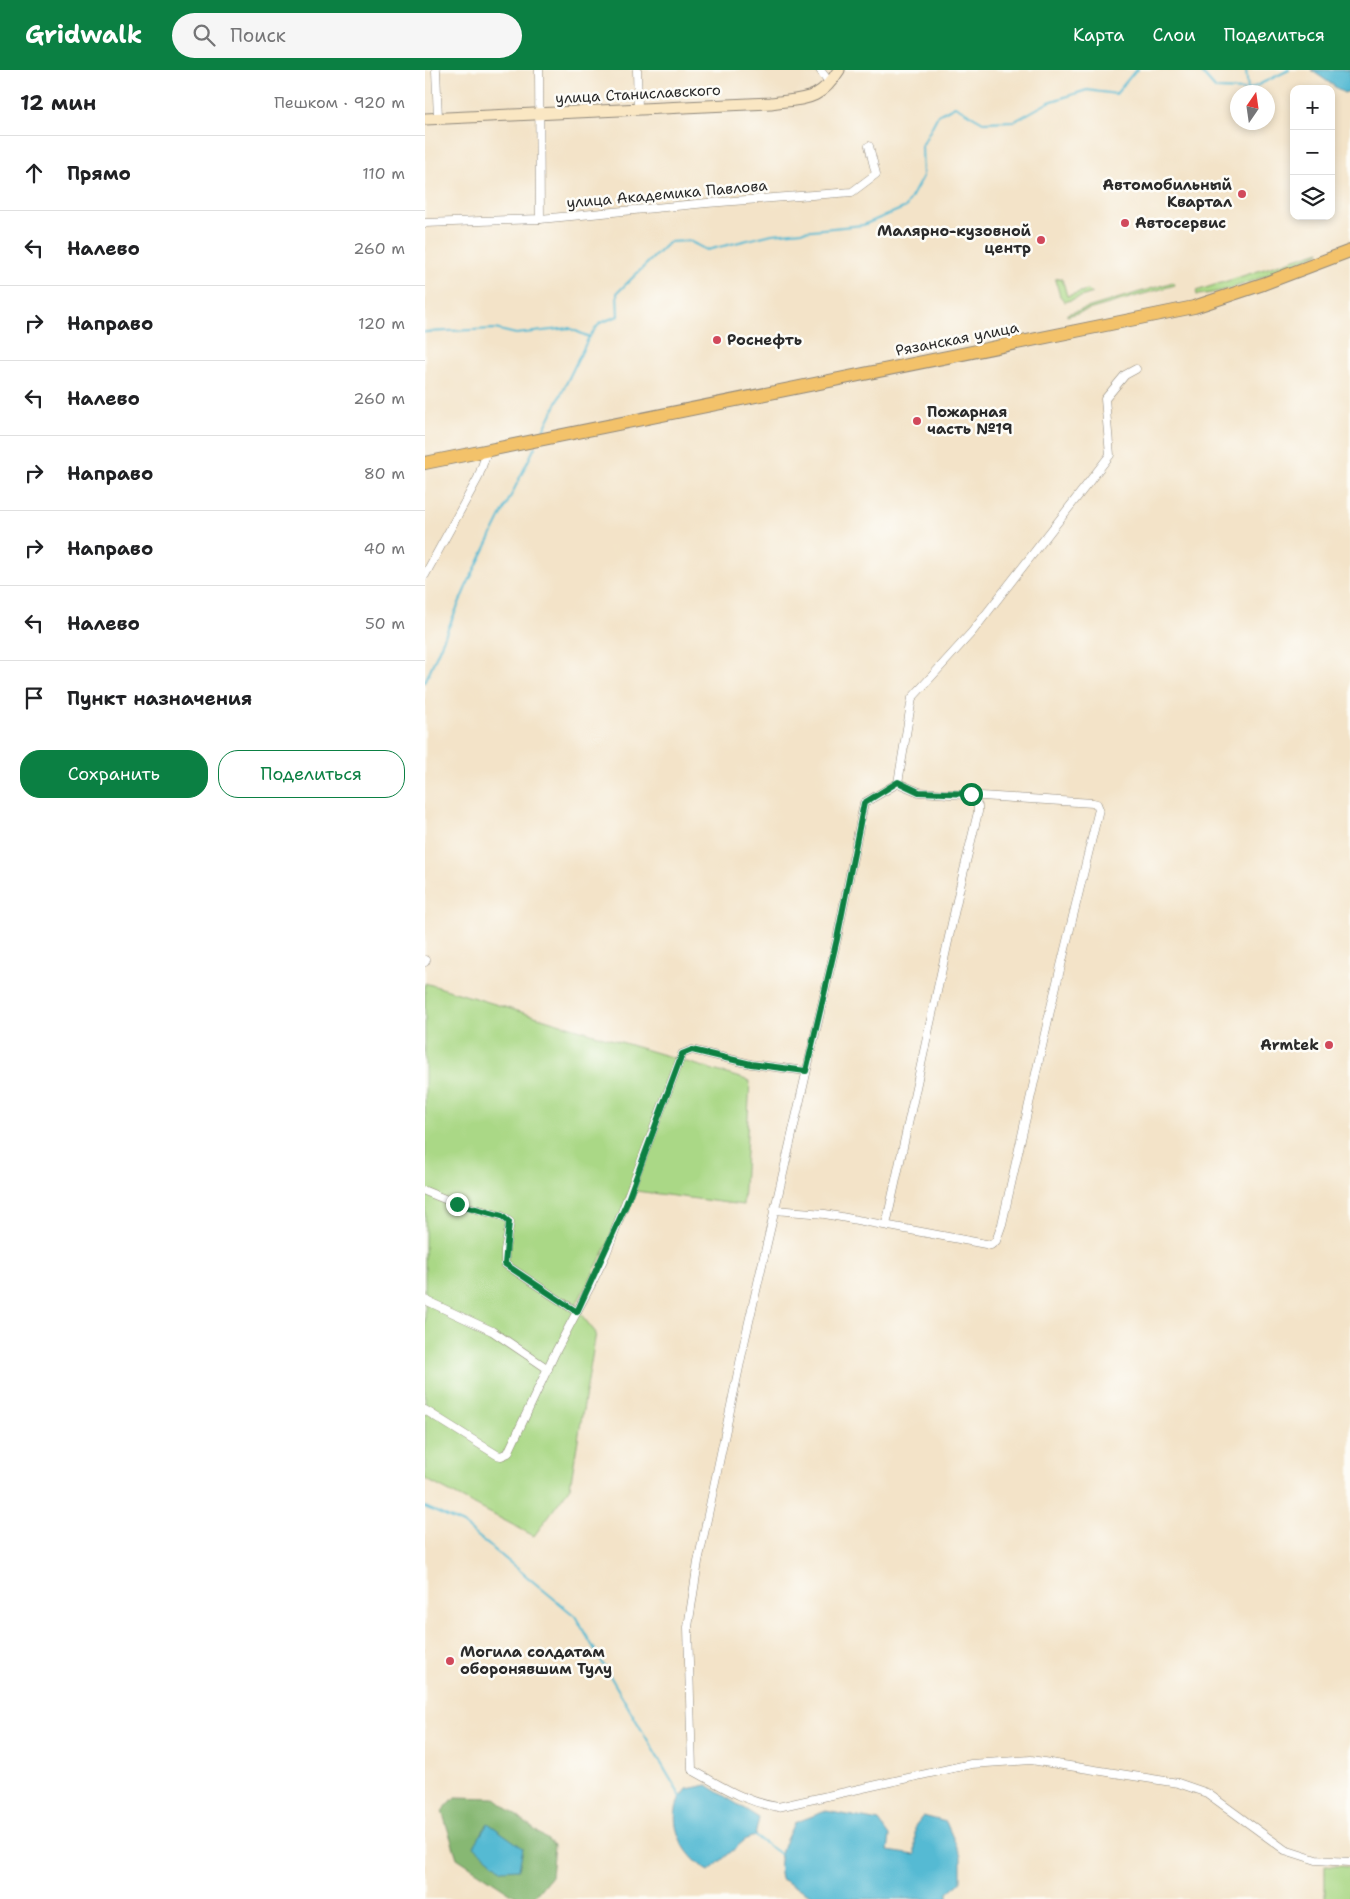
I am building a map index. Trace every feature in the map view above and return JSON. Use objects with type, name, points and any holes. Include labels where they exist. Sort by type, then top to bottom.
[{"type":"main road","name":"Рязанская улица","points":[[425,463],[558,434],[1194,307],[1263,284],[1350,251]]},
{"type":"street","points":[[436,70],[438,118]]},
{"type":"street","points":[[539,70],[541,114],[540,220]]},
{"type":"street","points":[[637,70],[638,109]]},
{"type":"street","points":[[820,70],[830,83]]},
{"type":"street","name":"улица Станиславского","points":[[425,119],[771,103],[814,97],[830,83],[839,70]]},
{"type":"street","name":"улица Академика Павлова","points":[[425,223],[540,220],[707,203],[852,192],[876,174],[869,146]]},
{"type":"street","points":[[1136,369],[1125,375],[1105,399],[1111,455],[972,632],[912,698],[898,782],[864,803],[837,939],[774,1210],[700,1553],[688,1627],[692,1770],[756,1804],[778,1807],[971,1764],[1006,1761],[1040,1762],[1178,1783],[1207,1793],[1285,1850],[1316,1860],[1350,1862]]},
{"type":"street","points":[[425,575],[478,478],[488,449]]},
{"type":"street","points":[[774,1210],[805,1211],[991,1245],[999,1236],[1099,809],[1097,804],[1093,803],[919,792],[898,782]]},
{"type":"street","points":[[886,1225],[978,812],[979,806],[971,794]]},
{"type":"street","points":[[425,1410],[497,1455],[505,1456],[511,1449],[626,1205],[682,1054],[692,1050],[751,1064],[806,1071]]},
{"type":"street","points":[[425,1191],[457,1204],[502,1216],[509,1222],[505,1264],[577,1312]]},
{"type":"street","points":[[425,1300],[492,1331],[548,1369]]},
{"type":"green space","points":[[1320,251],[1275,272],[1243,284],[1212,293],[1197,295],[1196,291]]},
{"type":"green space","points":[[1062,278],[1067,296],[1087,290],[1093,293],[1065,302],[1060,296],[1055,279]]},
{"type":"green space","points":[[1173,282],[1175,285],[1067,316],[1067,314]]},
{"type":"green space","points":[[425,983],[750,1081],[743,1205],[636,1191],[575,1307],[596,1333],[570,1487],[534,1536],[425,1479]]},
{"type":"green space","points":[[455,1797],[494,1798],[554,1845],[551,1876],[535,1896],[518,1898],[457,1858],[442,1811]]},
{"type":"green space","points":[[1325,1865],[1350,1867],[1350,1899],[1325,1899]]},
{"type":"water","points":[[1311,70],[1350,70],[1350,91],[1344,93]]},
{"type":"water","points":[[707,1785],[759,1818],[755,1836],[746,1839],[709,1871],[693,1859],[687,1851],[681,1842],[676,1822],[678,1802],[687,1789]]},
{"type":"water","points":[[826,1811],[879,1821],[890,1836],[888,1851],[915,1855],[915,1826],[923,1816],[946,1822],[961,1856],[961,1882],[948,1893],[948,1899],[818,1899],[781,1879],[780,1864],[782,1850],[794,1823]]},
{"type":"water","points":[[488,1823],[523,1848],[519,1869],[502,1870],[474,1846]]},
{"type":"waterway","points":[[425,332],[495,329],[516,334],[569,328],[589,337],[600,323],[618,316],[617,293],[669,242],[689,241],[707,250],[772,234],[863,225],[906,207],[923,176],[922,146],[938,115],[955,106],[983,122],[1015,121],[1049,102],[1087,90],[1116,94],[1135,71],[1138,70]]},
{"type":"waterway","points":[[1187,70],[1201,72],[1216,89],[1248,90],[1289,70]]},
{"type":"waterway","points":[[1246,70],[1248,85]]},
{"type":"waterway","points":[[542,433],[589,337]]},
{"type":"waterway","points":[[425,682],[466,587],[535,447]]},
{"type":"waterway","points":[[425,1507],[463,1524],[575,1616],[682,1799]]},
{"type":"waterway","points":[[753,1835],[780,1854]]},
{"type":"place","name":"Автомобильный Квартал","points":[[1242,194]]},
{"type":"place","name":"Автосервис","points":[[1125,223]]},
{"type":"place","name":"Малярно-кузовной центр","points":[[1041,240]]},
{"type":"place","name":"Роснефть","points":[[717,340]]},
{"type":"place","name":"Пожарная часть №19","points":[[917,421]]},
{"type":"place","name":"Armtek","points":[[1329,1045]]},
{"type":"place","name":"Могила солдатам оборонявшим Тулу","points":[[450,1661]]},
{"type":"route","points":[[457,1204],[502,1216],[509,1222],[510,1231],[506,1241],[505,1264],[577,1312],[591,1287],[626,1205],[682,1054],[692,1050],[751,1064],[806,1071],[837,939],[864,803],[898,782],[909,789],[919,792],[971,794]]}]
